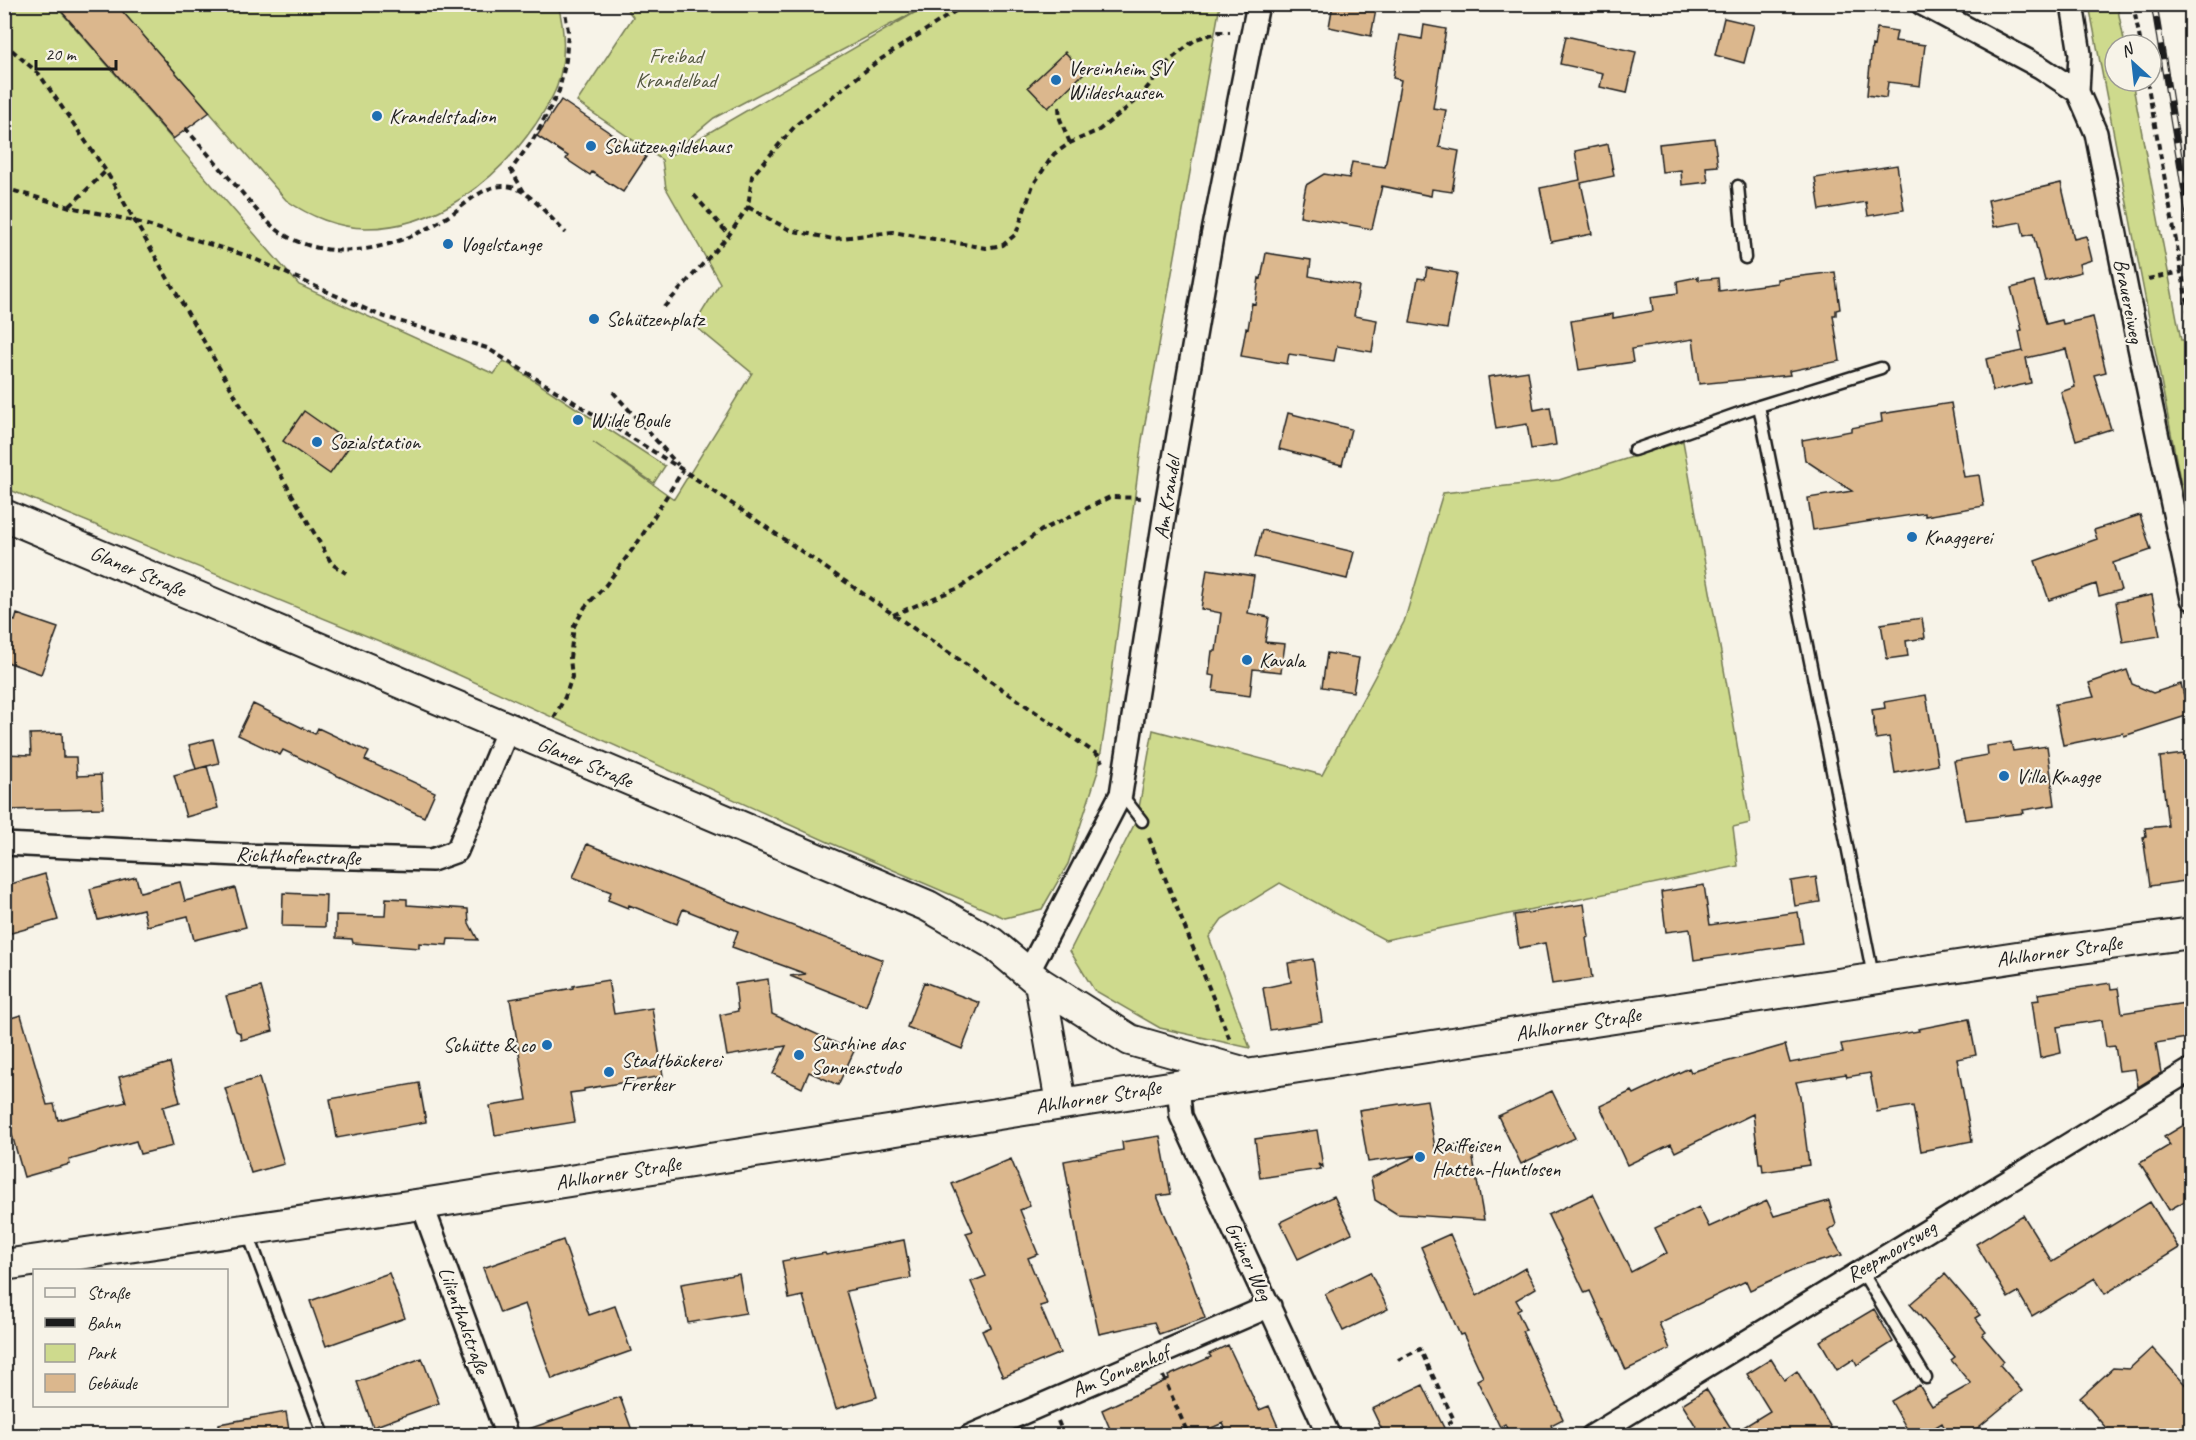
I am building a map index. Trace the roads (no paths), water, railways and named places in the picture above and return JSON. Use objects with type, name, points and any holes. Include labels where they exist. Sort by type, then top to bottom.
[{"type":"street","name":"Am Krandel","points":[[1034,978],[1121,794],[1167,499],[1212,237],[1258,4]]},
{"type":"street","points":[[1922,4],[2040,67],[2078,92]]},
{"type":"street","name":"Brauereiweg","points":[[2072,4],[2080,54],[2078,92],[2096,133],[2192,599]]},
{"type":"street","name":"Glaner Straße","points":[[4,515],[928,906],[992,943],[1034,978],[1130,1040],[1249,1074]]},
{"type":"street","name":"Richthofenstraße","points":[[4,844],[239,855],[432,860],[457,850],[508,729]]},
{"type":"street","name":"Ahlhorner Straße","points":[[4,1265],[422,1204],[1249,1074],[2192,933]]},
{"type":"street","points":[[1034,978],[1061,1103]]},
{"type":"street","name":"Reepmoorsweg","points":[[1592,1436],[2192,1069]]},
{"type":"street","name":"Grüner Weg","points":[[1178,1085],[1181,1116],[1329,1436]]},
{"type":"street","name":"Lilienthalstraße","points":[[422,1204],[507,1436]]},
{"type":"street","name":"Am Sonnenhof","points":[[970,1436],[1270,1306]]},
{"type":"lane","points":[[1738,186],[1745,258]]},
{"type":"lane","points":[[1634,450],[1759,406],[1881,368]]},
{"type":"lane","points":[[1759,406],[1874,979]]},
{"type":"lane","points":[[1121,794],[1142,821]]},
{"type":"lane","points":[[246,1229],[324,1436]]},
{"type":"lane","points":[[1861,1270],[1926,1378]]},
{"type":"railway","points":[[2154,4],[2192,235]]},
{"type":"place","name":"Vereinheim SV Wildeshausen","points":[[1056,80]]},
{"type":"place","name":"Krandelstadion","points":[[377,116]]},
{"type":"place","name":"Schützengildehaus","points":[[591,146]]},
{"type":"place","name":"Vogelstange","points":[[448,244]]},
{"type":"place","name":"Schützenplatz","points":[[594,319]]},
{"type":"place","name":"Wilde Boule","points":[[578,420]]},
{"type":"place","name":"Sozialstation","points":[[317,442]]},
{"type":"place","name":"Knaggerei","points":[[1912,537]]},
{"type":"place","name":"Kavala","points":[[1247,660]]},
{"type":"place","name":"Villa Knagge","points":[[2004,776]]},
{"type":"place","name":"Schütte & co","points":[[547,1045]]},
{"type":"place","name":"Sunshine das Sonnenstudo","points":[[799,1055]]},
{"type":"place","name":"Stadtbäckerei Frerker","points":[[609,1072]]},
{"type":"place","name":"Raiffeisen Hatten-Huntlosen","points":[[1420,1157]]},
{"type":"park label","name":"Freibad Krandelbad","points":[[676,68]]}]
